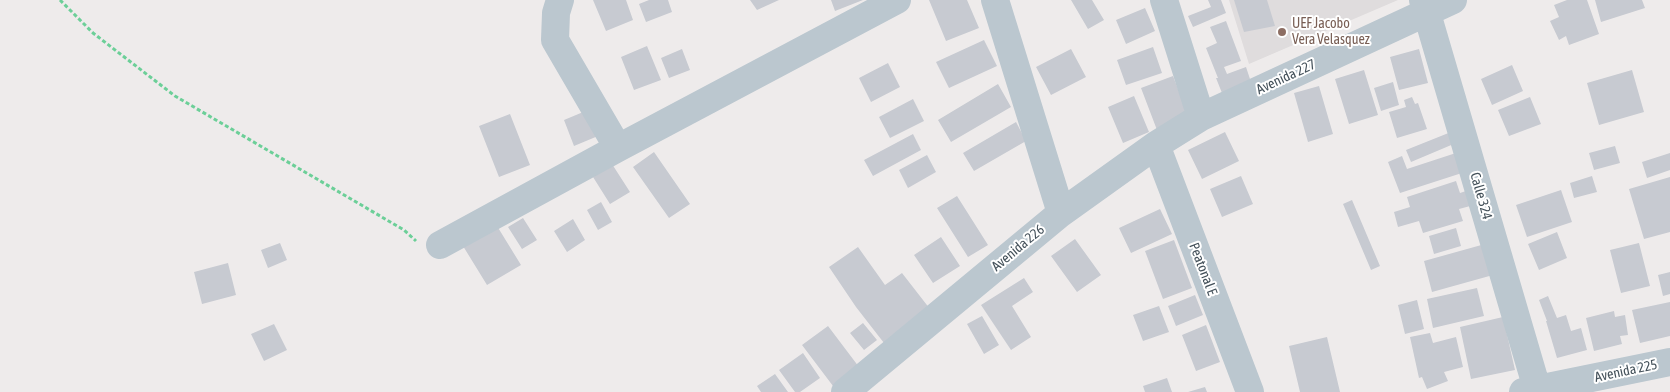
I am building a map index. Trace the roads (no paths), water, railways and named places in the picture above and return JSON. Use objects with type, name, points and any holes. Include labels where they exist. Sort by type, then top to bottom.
[{"type":"street","points":[[560,0],[556,13],[555,40],[618,148]]},
{"type":"street","points":[[440,245],[897,0]]},
{"type":"street","points":[[995,0],[1061,212]]},
{"type":"street","points":[[1164,0],[1201,117]]},
{"type":"street","name":"Avenida 227","points":[[1201,117],[1424,6],[1453,0]]},
{"type":"street","name":"Calle 324","points":[[1424,6],[1533,391]]},
{"type":"street","name":"Avenida 226","points":[[845,392],[1061,212],[1156,145],[1201,117]]},
{"type":"street","name":"Peatonal E","points":[[1156,145],[1250,392]]},
{"type":"street","name":"Avenida 225","points":[[1533,391],[1670,362]]},
{"type":"place","name":"UEF Jacobo Vera Velasquez","points":[[1282,32]]}]
